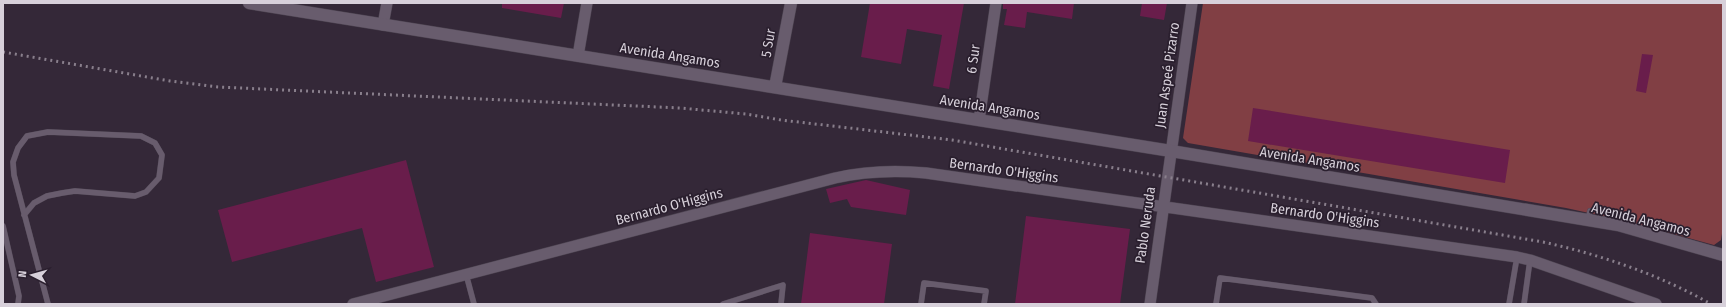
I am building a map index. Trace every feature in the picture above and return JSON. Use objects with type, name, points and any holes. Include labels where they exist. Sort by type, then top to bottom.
[{"type":"street","name":"Avenida Angamos","points":[[249,3],[1171,151],[1589,216],[1618,226],[1723,255]]},
{"type":"street","points":[[384,25],[387,3]]},
{"type":"street","points":[[578,56],[587,3]]},
{"type":"street","name":"5 Sur","points":[[776,88],[790,3]]},
{"type":"street","name":"6 Sur","points":[[979,120],[996,3]]},
{"type":"street","name":"Juan Aspeé Pizarro","points":[[1171,151],[1192,3]]},
{"type":"street","name":"Pablo Neruda","points":[[1150,304],[1171,151]]},
{"type":"street","name":"Bernardo O'Higgins","points":[[353,304],[835,178],[872,172],[914,172],[1517,257],[1530,260],[1656,304]]},
{"type":"lane","points":[[24,214],[34,203],[47,196],[62,193],[75,191],[135,196],[146,192],[159,178],[162,155],[155,143],[141,136],[48,132],[27,136],[18,148],[13,162],[14,175],[24,214],[48,304]]},
{"type":"lane","points":[[3,226],[19,296],[18,304]]},
{"type":"lane","points":[[1509,304],[1517,257]]},
{"type":"lane","points":[[1524,304],[1530,260]]},
{"type":"lane","points":[[466,274],[474,304]]},
{"type":"lane","points":[[1216,304],[1220,278],[1372,298],[1376,304]]},
{"type":"lane","points":[[921,304],[924,283],[986,291],[984,304]]},
{"type":"lane","points":[[723,304],[783,285],[781,304]]},
{"type":"shaded area","points":[[1203,3],[1723,4],[1723,227],[1721,240],[1714,245],[1626,221],[1566,208],[1188,143],[1183,138]]},
{"type":"building","points":[[502,3],[564,3],[561,18],[502,8]]},
{"type":"building","points":[[870,3],[964,3],[949,89],[933,86],[942,35],[907,29],[901,64],[861,57]]},
{"type":"building","points":[[1003,3],[1074,3],[1072,19],[1027,12],[1025,28],[1004,25],[1007,9],[1003,9]]},
{"type":"building","points":[[1142,3],[1167,3],[1164,20],[1140,16]]},
{"type":"building","points":[[1642,54],[1653,55],[1646,93],[1636,91]]},
{"type":"building","points":[[1253,108],[1510,150],[1505,183],[1248,141]]},
{"type":"building","points":[[406,160],[434,267],[376,282],[362,228],[232,262],[218,210]]},
{"type":"building","points":[[866,180],[910,190],[906,215],[851,207],[847,199],[830,203],[826,189]]},
{"type":"building","points":[[1026,216],[1130,229],[1120,304],[1015,304]]},
{"type":"building","points":[[810,233],[892,244],[884,304],[801,304]]},
{"type":"railway","points":[[3,52],[170,81],[218,87],[680,108],[746,114],[781,120],[952,140],[1543,242],[1608,259],[1671,283],[1711,304]]}]
